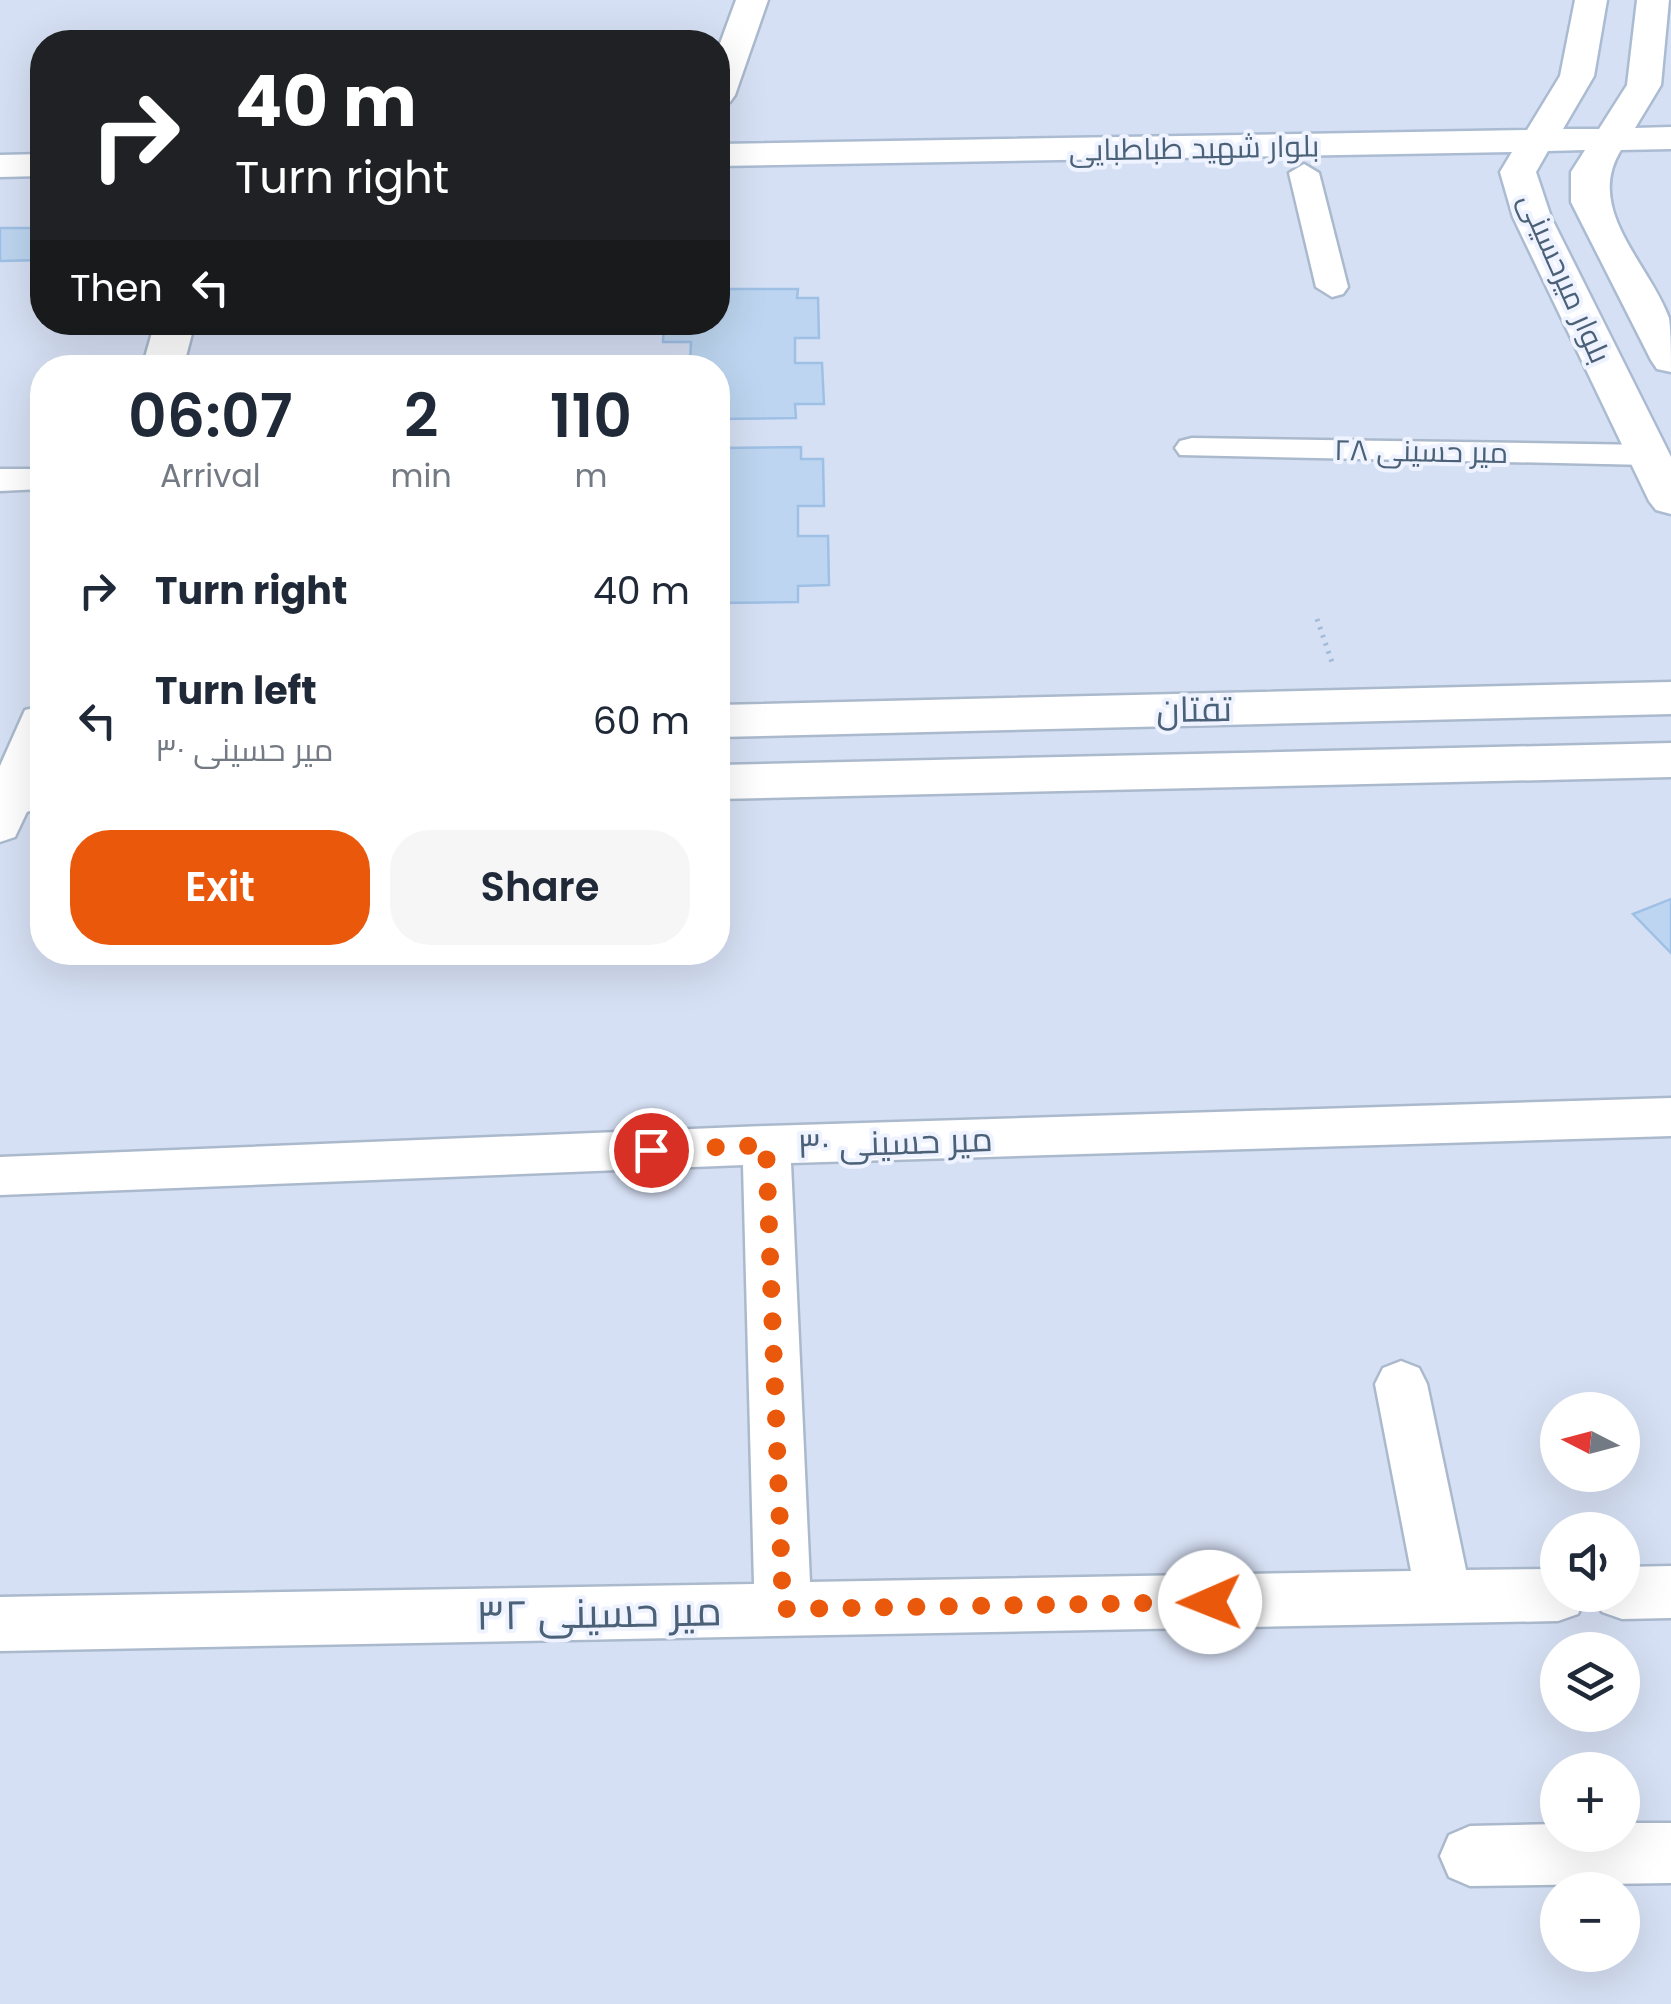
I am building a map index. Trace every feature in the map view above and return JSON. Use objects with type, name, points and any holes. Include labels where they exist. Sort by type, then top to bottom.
[{"type":"main road","points":[[730,61],[752,0]]},
{"type":"main road","name":"بلوار میرحسینی","points":[[1591,0],[1588,37],[1576,79],[1526,156],[1532,217],[1671,501]]},
{"type":"main road","name":"بلوار میرحسینی","points":[[1653,0],[1655,67],[1588,172],[1590,202],[1671,360]]},
{"type":"main road","points":[[1576,79],[1602,91],[1619,92],[1655,67]]},
{"type":"main road","name":"بلوار شهید طباطبایی","points":[[730,187],[1304,173],[1526,156],[1610,139],[1671,138]]},
{"type":"main road","name":"بلوار شهید طباطبایی","points":[[730,155],[1526,156],[1588,172],[1671,171]]},
{"type":"main road","points":[[0,166],[30,165]]},
{"type":"main road","points":[[1617,390],[1671,388]]},
{"type":"main road","name":"تفتان","points":[[730,720],[1671,698]]},
{"type":"main road","points":[[14,806],[30,736]]},
{"type":"main road","name":"تفتان","points":[[730,782],[1671,760]]},
{"type":"street","points":[[1304,173],[1332,288]]},
{"type":"street","name":"میر حسینی ۲۸","points":[[1192,448],[1649,455]]},
{"type":"street","points":[[0,480],[30,479]]},
{"type":"street","name":"میر حسینی ۳۰","points":[[0,1176],[766,1145],[1671,1117]]},
{"type":"street","points":[[766,1145],[783,1609]]},
{"type":"street","points":[[1401,1384],[1444,1598]]},
{"type":"street","points":[[1640,1593],[1671,1592]]},
{"type":"street","name":"میر حسینی ۳۲","points":[[0,1624],[1540,1595]]},
{"type":"street","points":[[1470,1856],[1671,1853]]},
{"type":"shaded area","points":[[0,0],[1671,0],[1671,2004],[0,2004]]},
{"type":"building","points":[[0,228],[30,228],[30,260],[0,261]]},
{"type":"building","points":[[730,289],[798,289],[797,298],[818,298],[819,338],[795,338],[795,363],[822,363],[824,404],[795,404],[796,418],[730,419],[730,355],[690,355],[691,342],[663,342],[663,335],[730,335]]},
{"type":"building","points":[[801,447],[801,459],[823,459],[824,506],[798,506],[798,536],[828,536],[829,585],[798,586],[798,602],[730,603],[730,448]]},
{"type":"building","points":[[1671,899],[1671,953],[1633,914]]},
{"type":"route","points":[[651,1150],[766,1145],[783,1609],[1210,1602]]}]
